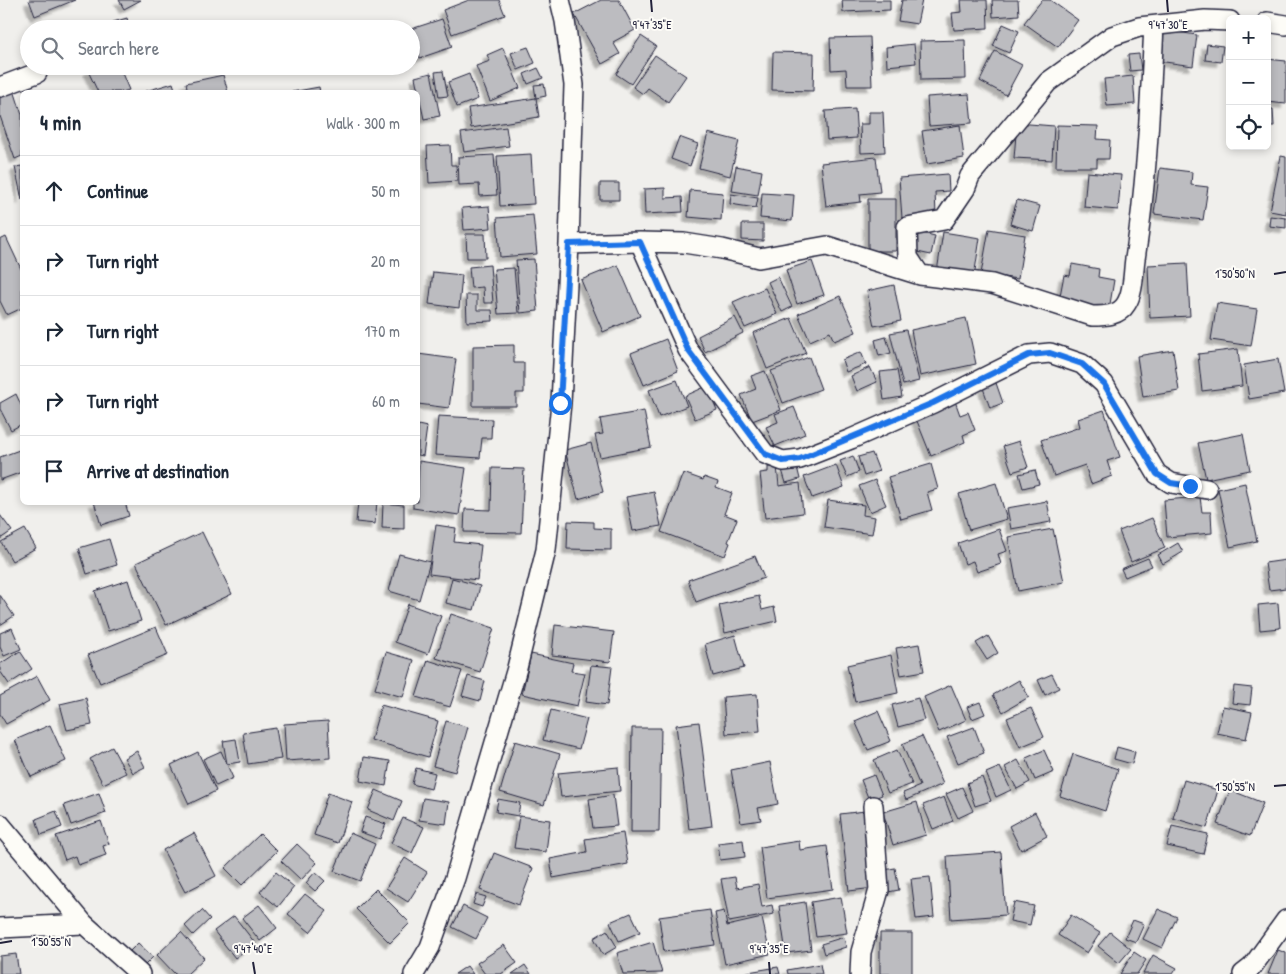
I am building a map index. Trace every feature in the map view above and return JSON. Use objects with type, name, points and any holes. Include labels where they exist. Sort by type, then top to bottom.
[{"type":"street","points":[[414,974],[430,947],[456,878],[517,668],[546,550],[560,403],[569,244],[574,86],[565,21],[560,0]]},
{"type":"street","points":[[920,275],[908,257],[907,227],[944,220],[965,190],[970,176],[1048,82],[1112,36],[1139,27],[1205,20],[1226,21]]},
{"type":"street","points":[[1271,23],[1286,25]]},
{"type":"street","points":[[569,244],[640,242],[694,244],[722,248],[759,258],[827,246],[920,275],[992,284],[1092,316],[1104,316],[1118,312],[1126,304],[1131,289],[1143,211],[1154,26]]},
{"type":"street","points":[[0,87],[34,75]]},
{"type":"street","points":[[640,242],[688,350],[765,454],[783,461],[800,459],[933,403],[1029,355],[1050,353],[1082,364],[1104,384],[1157,474],[1171,483],[1207,490]]},
{"type":"street","points":[[860,974],[861,952],[879,890],[873,806]]},
{"type":"street","points":[[0,824],[84,924],[140,974]]},
{"type":"street","points":[[1244,974],[1286,920]]},
{"type":"street","points":[[0,928],[84,924]]},
{"type":"building","points":[[29,0],[75,0],[35,16]]},
{"type":"building","points":[[119,0],[141,0],[124,9]]},
{"type":"building","points":[[469,0],[499,0],[505,15],[452,34],[443,10]]},
{"type":"building","points":[[601,0],[619,0],[635,30],[613,42],[620,54],[602,64],[574,14]]},
{"type":"building","points":[[842,0],[890,0],[890,10],[843,12]]},
{"type":"building","points":[[902,0],[922,0],[917,24],[898,21]]},
{"type":"building","points":[[961,0],[987,0],[988,28],[954,30],[952,13],[962,12]]},
{"type":"building","points":[[992,0],[1018,0],[1019,15],[993,17]]},
{"type":"building","points":[[1042,0],[1050,0],[1078,20],[1058,47],[1024,23]]},
{"type":"building","points":[[442,19],[452,47],[420,58],[420,26]]},
{"type":"building","points":[[1003,24],[1019,31],[1009,53],[993,46]]},
{"type":"building","points":[[1162,30],[1197,35],[1193,66],[1158,61]]},
{"type":"building","points":[[641,36],[656,46],[631,84],[616,74]]},
{"type":"building","points":[[870,37],[872,86],[847,86],[846,69],[831,70],[830,38]]},
{"type":"building","points":[[965,40],[966,79],[921,80],[920,41]]},
{"type":"building","points":[[914,44],[916,63],[887,66],[886,47]]},
{"type":"building","points":[[1207,44],[1223,46],[1221,62],[1205,60]]},
{"type":"building","points":[[528,47],[535,63],[518,70],[511,53]]},
{"type":"building","points":[[503,48],[520,88],[490,101],[476,66],[490,61],[487,55]]},
{"type":"building","points":[[995,51],[1022,65],[1006,95],[980,81]]},
{"type":"building","points":[[773,52],[814,53],[813,91],[772,90]]},
{"type":"building","points":[[1139,54],[1141,70],[1130,71],[1128,55]]},
{"type":"building","points":[[655,55],[686,76],[668,102],[648,88],[643,94],[633,87]]},
{"type":"building","points":[[1271,59],[1286,61],[1286,104],[1271,102]]},
{"type":"building","points":[[538,68],[543,78],[528,84],[524,74]]},
{"type":"building","points":[[443,71],[448,96],[439,97],[435,72]]},
{"type":"building","points":[[431,73],[440,116],[424,119],[420,90],[418,90],[415,77]]},
{"type":"building","points":[[469,74],[478,99],[457,107],[448,82]]},
{"type":"building","points":[[90,75],[123,75],[129,90],[97,90]]},
{"type":"building","points":[[223,75],[227,90],[188,90],[186,83]]},
{"type":"building","points":[[1133,76],[1135,104],[1107,106],[1104,79]]},
{"type":"building","points":[[173,83],[175,90],[149,90]]},
{"type":"building","points":[[544,84],[546,96],[536,98],[534,85]]},
{"type":"building","points":[[319,87],[320,90],[303,90]]},
{"type":"building","points":[[14,90],[20,109],[20,157],[15,159],[0,116],[0,94]]},
{"type":"building","points":[[969,94],[972,123],[929,126],[927,97]]},
{"type":"building","points":[[536,98],[539,117],[471,128],[468,108]]},
{"type":"building","points":[[855,109],[857,138],[827,140],[825,111]]},
{"type":"building","points":[[1271,109],[1273,109],[1274,126],[1271,126]]},
{"type":"building","points":[[869,112],[883,112],[885,152],[861,153],[860,124],[869,124]]},
{"type":"building","points":[[1017,123],[1054,126],[1052,160],[1014,158]]},
{"type":"building","points":[[960,125],[964,158],[927,164],[922,131]]},
{"type":"building","points":[[1057,125],[1098,126],[1097,139],[1110,140],[1109,159],[1097,159],[1097,167],[1056,167]]},
{"type":"building","points":[[506,127],[509,146],[464,152],[461,133]]},
{"type":"building","points":[[708,133],[739,141],[730,176],[699,168]]},
{"type":"building","points":[[679,137],[698,144],[690,166],[671,159]]},
{"type":"building","points":[[450,145],[451,165],[456,165],[457,181],[429,183],[427,146]]},
{"type":"building","points":[[531,154],[534,204],[500,206],[497,156]]},
{"type":"building","points":[[494,155],[497,195],[480,196],[479,184],[459,185],[458,157]]},
{"type":"building","points":[[1281,156],[1286,157],[1286,214],[1270,211]]},
{"type":"building","points":[[876,157],[880,192],[860,194],[861,202],[826,206],[821,163]]},
{"type":"building","points":[[20,166],[20,191],[15,167]]},
{"type":"building","points":[[736,166],[762,171],[758,195],[732,191]]},
{"type":"building","points":[[1160,168],[1192,172],[1191,185],[1208,187],[1203,220],[1154,214]]},
{"type":"building","points":[[1087,172],[1121,175],[1118,210],[1084,207]]},
{"type":"building","points":[[948,174],[949,191],[935,192],[936,215],[902,218],[899,178]]},
{"type":"building","points":[[600,183],[619,183],[619,200],[600,200]]},
{"type":"building","points":[[665,188],[665,198],[682,197],[683,212],[645,214],[644,189]]},
{"type":"building","points":[[690,190],[723,193],[721,220],[688,217]]},
{"type":"building","points":[[762,193],[794,195],[792,221],[760,218]]},
{"type":"building","points":[[731,194],[758,198],[756,208],[730,204]]},
{"type":"building","points":[[868,199],[896,199],[896,251],[868,251]]},
{"type":"building","points":[[1017,200],[1040,206],[1033,231],[1010,224]]},
{"type":"building","points":[[489,206],[491,228],[464,230],[462,208]]},
{"type":"building","points":[[533,215],[537,254],[500,257],[497,218]]},
{"type":"building","points":[[1270,216],[1286,218],[1286,228],[1269,226]]},
{"type":"building","points":[[742,224],[763,224],[763,241],[742,240]]},
{"type":"building","points":[[989,229],[1025,235],[1018,279],[981,274]]},
{"type":"building","points":[[918,232],[935,236],[931,255],[913,251]]},
{"type":"building","points":[[943,232],[980,238],[974,277],[937,272]]},
{"type":"building","points":[[466,234],[485,234],[486,258],[467,258]]},
{"type":"building","points":[[6,237],[20,267],[20,309],[7,315],[0,301],[0,240]]},
{"type":"building","points":[[534,259],[538,311],[520,313],[516,260]]},
{"type":"building","points":[[812,261],[824,295],[797,304],[786,270]]},
{"type":"building","points":[[1187,263],[1190,316],[1150,318],[1148,265]]},
{"type":"building","points":[[1072,264],[1099,269],[1098,277],[1114,280],[1109,310],[1059,301],[1064,275],[1070,276]]},
{"type":"building","points":[[490,265],[493,303],[484,303],[483,287],[471,288],[469,267]]},
{"type":"building","points":[[618,265],[640,316],[603,332],[581,280]]},
{"type":"building","points":[[514,268],[518,313],[498,314],[494,269]]},
{"type":"building","points":[[433,272],[462,275],[459,308],[429,304]]},
{"type":"building","points":[[778,277],[792,307],[782,312],[768,282]]},
{"type":"building","points":[[894,285],[901,321],[874,326],[867,291]]},
{"type":"building","points":[[765,288],[777,314],[745,328],[733,302]]},
{"type":"building","points":[[466,295],[477,295],[477,310],[492,310],[493,321],[467,322]]},
{"type":"building","points":[[840,296],[856,332],[834,341],[830,332],[810,341],[798,314]]},
{"type":"building","points":[[1217,303],[1257,309],[1251,346],[1211,340]]},
{"type":"building","points":[[735,317],[743,333],[705,352],[698,336]]},
{"type":"building","points":[[791,318],[806,353],[767,369],[753,333]]},
{"type":"building","points":[[966,318],[976,364],[920,376],[911,330]]},
{"type":"building","points":[[906,330],[919,381],[903,385],[890,333]]},
{"type":"building","points":[[886,337],[891,353],[879,356],[875,340]]},
{"type":"building","points":[[666,339],[678,371],[644,385],[631,353]]},
{"type":"building","points":[[514,345],[514,363],[524,363],[524,393],[516,393],[516,406],[473,406],[473,346]]},
{"type":"building","points":[[1238,349],[1242,386],[1202,391],[1198,354]]},
{"type":"building","points":[[1173,350],[1179,391],[1143,397],[1137,356]]},
{"type":"building","points":[[861,352],[866,364],[846,372],[842,360]]},
{"type":"building","points":[[420,354],[456,359],[449,408],[420,404]]},
{"type":"building","points":[[809,357],[821,389],[783,403],[771,371]]},
{"type":"building","points":[[1278,359],[1284,393],[1249,399],[1244,365]]},
{"type":"building","points":[[870,367],[877,382],[857,391],[851,376]]},
{"type":"building","points":[[897,370],[902,397],[884,400],[880,372]]},
{"type":"building","points":[[765,371],[781,410],[752,421],[741,395],[756,389],[751,376]]},
{"type":"building","points":[[677,380],[687,406],[659,417],[649,390]]},
{"type":"building","points":[[996,383],[1003,403],[990,408],[983,388]]},
{"type":"building","points":[[707,386],[717,410],[695,419],[685,396]]},
{"type":"building","points":[[16,394],[20,403],[20,425],[11,430],[0,409],[0,403]]},
{"type":"building","points":[[955,401],[960,415],[968,412],[975,430],[963,435],[965,442],[931,456],[915,416]]},
{"type":"building","points":[[794,407],[805,434],[775,446],[766,427],[778,422],[775,414]]},
{"type":"building","points":[[1104,410],[1120,457],[1107,461],[1112,476],[1091,484],[1085,465],[1054,476],[1041,440],[1080,427],[1078,419]]},
{"type":"building","points":[[644,411],[651,447],[600,457],[595,435],[603,434],[600,419]]},
{"type":"building","points":[[438,416],[492,419],[491,438],[482,438],[480,458],[435,455]]},
{"type":"building","points":[[420,425],[427,427],[423,456],[420,455]]},
{"type":"building","points":[[1243,434],[1250,470],[1206,479],[1198,443]]},
{"type":"building","points":[[1019,441],[1028,467],[1012,472],[1003,446]]},
{"type":"building","points":[[591,443],[603,492],[578,499],[565,450]]},
{"type":"building","points":[[20,450],[20,473],[0,480],[0,457]]},
{"type":"building","points":[[872,453],[879,471],[864,476],[858,457]]},
{"type":"building","points":[[853,456],[859,472],[847,477],[840,461]]},
{"type":"building","points":[[420,461],[466,468],[459,515],[413,508],[413,505],[420,505]]},
{"type":"building","points":[[931,464],[938,489],[927,492],[932,510],[901,519],[888,477]]},
{"type":"building","points":[[836,465],[844,487],[812,498],[804,477]]},
{"type":"building","points":[[777,466],[779,486],[800,483],[803,513],[765,518],[760,473],[768,472],[768,467]]},
{"type":"building","points":[[797,467],[800,479],[786,483],[782,470]]},
{"type":"building","points":[[492,468],[524,469],[521,533],[464,532],[465,509],[491,510]]},
{"type":"building","points":[[1035,470],[1039,484],[1023,488],[1019,474]]},
{"type":"building","points":[[683,473],[703,480],[704,477],[718,482],[716,487],[732,493],[724,514],[737,519],[725,556],[661,532]]},
{"type":"building","points":[[875,480],[886,505],[870,512],[859,486]]},
{"type":"building","points":[[996,483],[1007,519],[969,530],[959,494]]},
{"type":"building","points":[[1245,483],[1257,541],[1230,547],[1218,489]]},
{"type":"building","points":[[654,492],[661,526],[633,531],[626,497]]},
{"type":"building","points":[[1200,497],[1202,512],[1211,512],[1212,533],[1167,537],[1164,500]]},
{"type":"building","points":[[828,500],[864,505],[863,515],[875,517],[872,534],[824,527]]},
{"type":"building","points":[[1047,501],[1051,522],[1011,529],[1007,508]]},
{"type":"building","points":[[95,505],[126,505],[129,516],[101,525]]},
{"type":"building","points":[[358,505],[377,505],[375,524],[356,522]]},
{"type":"building","points":[[383,505],[404,505],[404,529],[382,528]]},
{"type":"building","points":[[0,515],[12,531],[0,539]]},
{"type":"building","points":[[1152,518],[1165,548],[1131,562],[1119,531]]},
{"type":"building","points":[[568,521],[594,522],[594,528],[611,529],[611,550],[567,549]]},
{"type":"building","points":[[436,525],[456,528],[454,542],[481,545],[477,580],[429,574]]},
{"type":"building","points":[[25,529],[36,548],[12,561],[1,542]]},
{"type":"building","points":[[999,529],[1007,551],[998,554],[1001,564],[977,572],[973,561],[965,564],[958,543]]},
{"type":"building","points":[[1053,529],[1064,582],[1018,591],[1008,537]]},
{"type":"building","points":[[202,532],[232,594],[166,625],[136,563]]},
{"type":"building","points":[[109,539],[117,565],[87,574],[79,548]]},
{"type":"building","points":[[1178,543],[1183,552],[1163,564],[1158,555]]},
{"type":"building","points":[[399,554],[430,562],[419,600],[389,591]]},
{"type":"building","points":[[755,556],[764,578],[696,602],[688,580]]},
{"type":"building","points":[[1148,558],[1152,566],[1125,577],[1121,569]]},
{"type":"building","points":[[1286,560],[1286,588],[1269,590],[1265,563]]},
{"type":"building","points":[[452,578],[480,586],[474,610],[446,603]]},
{"type":"building","points":[[128,580],[141,621],[108,631],[95,591]]},
{"type":"building","points":[[0,595],[14,616],[0,625]]},
{"type":"building","points":[[759,596],[762,610],[774,607],[777,621],[725,633],[719,605]]},
{"type":"building","points":[[1278,603],[1280,628],[1260,630],[1258,605]]},
{"type":"building","points":[[408,604],[441,616],[428,654],[395,642]]},
{"type":"building","points":[[451,614],[494,628],[480,672],[436,658]]},
{"type":"building","points":[[555,625],[614,632],[610,662],[552,655]]},
{"type":"building","points":[[156,627],[168,655],[100,683],[88,655]]},
{"type":"building","points":[[12,628],[21,649],[4,656],[0,647],[0,633]]},
{"type":"building","points":[[735,635],[744,668],[713,676],[705,644]]},
{"type":"building","points":[[988,636],[998,653],[987,660],[976,643]]},
{"type":"building","points":[[919,644],[924,671],[901,675],[896,648]]},
{"type":"building","points":[[20,651],[32,669],[9,684],[0,671],[0,664]]},
{"type":"building","points":[[386,652],[414,660],[403,697],[375,689]]},
{"type":"building","points":[[531,654],[573,663],[571,671],[585,673],[577,706],[522,694]]},
{"type":"building","points":[[891,655],[898,693],[855,702],[847,665]]},
{"type":"building","points":[[428,660],[462,671],[450,707],[416,697]]},
{"type":"building","points":[[591,665],[612,667],[607,705],[586,702]]},
{"type":"building","points":[[1052,674],[1059,688],[1045,695],[1038,680]]},
{"type":"building","points":[[37,676],[50,700],[6,724],[0,714],[0,696]]},
{"type":"building","points":[[468,676],[485,681],[480,701],[462,696]]},
{"type":"building","points":[[1019,680],[1029,697],[1003,712],[993,695]]},
{"type":"building","points":[[951,685],[966,720],[939,732],[924,697]]},
{"type":"building","points":[[1234,686],[1252,688],[1250,705],[1232,703]]},
{"type":"building","points":[[757,694],[760,731],[726,734],[723,697]]},
{"type":"building","points":[[86,698],[92,725],[67,730],[60,704]]},
{"type":"building","points":[[918,698],[924,720],[898,727],[892,705]]},
{"type":"building","points":[[980,702],[985,714],[972,719],[967,707]]},
{"type":"building","points":[[381,705],[438,721],[428,757],[371,740]]},
{"type":"building","points":[[1223,706],[1252,712],[1246,739],[1217,733]]},
{"type":"building","points":[[1031,708],[1044,737],[1020,747],[1007,718]]},
{"type":"building","points":[[551,710],[587,719],[579,749],[543,740]]},
{"type":"building","points":[[878,711],[891,741],[868,750],[855,721]]},
{"type":"building","points":[[328,721],[330,758],[286,761],[284,724]]},
{"type":"building","points":[[446,721],[468,727],[455,772],[433,766]]},
{"type":"building","points":[[699,722],[712,826],[689,829],[676,725]]},
{"type":"building","points":[[50,725],[66,761],[31,777],[15,740]]},
{"type":"building","points":[[974,727],[984,753],[958,763],[947,737]]},
{"type":"building","points":[[276,728],[281,759],[248,764],[243,733]]},
{"type":"building","points":[[632,728],[661,728],[659,832],[631,832]]},
{"type":"building","points":[[922,736],[943,784],[906,800],[903,793],[920,786],[902,744]]},
{"type":"building","points":[[236,739],[240,762],[227,764],[223,741]]},
{"type":"building","points":[[515,741],[560,754],[544,805],[500,792]]},
{"type":"building","points":[[112,747],[126,773],[103,784],[90,759]]},
{"type":"building","points":[[1117,747],[1135,752],[1132,764],[1114,759]]},
{"type":"building","points":[[897,750],[912,784],[888,793],[874,760]]},
{"type":"building","points":[[1044,750],[1054,772],[1035,780],[1026,758]]},
{"type":"building","points":[[137,751],[145,767],[133,773],[124,758]]},
{"type":"building","points":[[221,751],[233,778],[216,786],[203,759]]},
{"type":"building","points":[[198,752],[216,791],[189,804],[171,765]]},
{"type":"building","points":[[1073,754],[1118,769],[1105,811],[1060,796]]},
{"type":"building","points":[[364,757],[390,761],[386,786],[360,781]]},
{"type":"building","points":[[1018,760],[1030,782],[1017,789],[1005,767]]},
{"type":"building","points":[[770,762],[778,804],[758,808],[761,820],[741,823],[731,770]]},
{"type":"building","points":[[618,767],[620,791],[561,797],[558,773]]},
{"type":"building","points":[[1000,767],[1011,790],[996,797],[986,773]]},
{"type":"building","points":[[416,768],[435,773],[431,789],[412,784]]},
{"type":"building","points":[[874,775],[882,795],[869,800],[861,780]]},
{"type":"building","points":[[982,777],[991,801],[975,806],[967,783]]},
{"type":"building","points":[[1184,780],[1218,790],[1207,828],[1173,818]]},
{"type":"building","points":[[962,787],[973,811],[958,818],[946,794]]},
{"type":"building","points":[[376,790],[402,801],[394,821],[368,810]]},
{"type":"building","points":[[1230,790],[1263,803],[1250,836],[1217,824]]},
{"type":"building","points":[[99,793],[106,813],[71,825],[64,805]]},
{"type":"building","points":[[328,793],[352,802],[338,843],[314,835]]},
{"type":"building","points":[[613,795],[617,826],[593,828],[589,799]]},
{"type":"building","points":[[944,797],[953,821],[933,829],[923,805]]},
{"type":"building","points":[[423,798],[449,802],[446,824],[419,820]]},
{"type":"building","points":[[498,799],[520,803],[518,816],[496,812]]},
{"type":"building","points":[[917,802],[926,835],[893,845],[883,812]]},
{"type":"building","points":[[56,811],[62,827],[41,835],[36,819]]},
{"type":"building","points":[[865,811],[874,888],[849,891],[840,814]]},
{"type":"building","points":[[1035,812],[1047,836],[1021,850],[1009,826]]},
{"type":"building","points":[[519,816],[550,820],[546,852],[514,848]]},
{"type":"building","points":[[365,817],[386,824],[380,839],[360,832]]},
{"type":"building","points":[[403,818],[424,827],[412,853],[391,843]]},
{"type":"building","points":[[101,821],[109,844],[103,846],[106,855],[78,865],[75,856],[65,860],[56,836]]},
{"type":"building","points":[[1172,826],[1208,834],[1203,854],[1167,846]]},
{"type":"building","points":[[194,833],[216,876],[185,892],[163,850]]},
{"type":"building","points":[[350,833],[375,844],[360,881],[334,871]]},
{"type":"building","points":[[623,833],[628,864],[553,878],[550,859],[587,852],[585,839]]},
{"type":"building","points":[[260,834],[277,851],[242,885],[225,868]]},
{"type":"building","points":[[743,840],[745,857],[720,860],[718,843]]},
{"type":"building","points":[[799,841],[800,850],[827,846],[833,889],[767,898],[760,847]]},
{"type":"building","points":[[297,844],[317,863],[301,880],[281,861]]},
{"type":"building","points":[[1001,852],[1006,915],[951,919],[947,856]]},
{"type":"building","points":[[494,853],[533,868],[519,905],[480,890]]},
{"type":"building","points":[[405,858],[427,872],[408,902],[386,888]]},
{"type":"building","points":[[895,868],[899,890],[888,892],[884,870]]},
{"type":"building","points":[[276,872],[294,887],[278,907],[260,892]]},
{"type":"building","points":[[315,872],[325,881],[315,891],[306,883]]},
{"type":"building","points":[[735,877],[737,888],[758,884],[762,907],[772,905],[774,914],[729,922],[721,879]]},
{"type":"building","points":[[930,877],[934,917],[916,919],[911,879]]},
{"type":"building","points":[[376,889],[410,923],[390,943],[356,909]]},
{"type":"building","points":[[305,894],[327,911],[310,932],[288,914]]},
{"type":"building","points":[[476,894],[486,897],[482,907],[473,904]]},
{"type":"building","points":[[841,897],[847,933],[816,937],[811,902]]},
{"type":"building","points":[[805,902],[811,950],[786,953],[779,906]]},
{"type":"building","points":[[1014,902],[1034,906],[1030,925],[1010,921]]},
{"type":"building","points":[[259,905],[277,928],[260,941],[242,918]]},
{"type":"building","points":[[463,906],[487,918],[476,939],[452,927]]},
{"type":"building","points":[[1158,909],[1177,917],[1162,948],[1143,939]]},
{"type":"building","points":[[202,910],[210,919],[193,935],[185,926]]},
{"type":"building","points":[[710,910],[715,945],[664,952],[659,917]]},
{"type":"building","points":[[724,911],[727,926],[762,918],[770,954],[725,964],[715,913]]},
{"type":"building","points":[[631,913],[640,932],[619,941],[610,922]]},
{"type":"building","points":[[1071,915],[1100,933],[1087,953],[1058,935]]},
{"type":"building","points":[[234,916],[255,943],[235,958],[214,931]]},
{"type":"building","points":[[1133,920],[1144,924],[1136,942],[1125,938]]},
{"type":"building","points":[[607,930],[617,947],[603,955],[594,938]]},
{"type":"building","points":[[181,932],[204,958],[187,974],[175,974],[157,955]]},
{"type":"building","points":[[1110,932],[1131,949],[1119,963],[1098,946]]},
{"type":"building","points":[[880,933],[912,933],[912,974],[880,974]]},
{"type":"building","points":[[844,937],[846,947],[824,954],[821,944]]},
{"type":"building","points":[[653,942],[662,973],[623,974],[617,953]]},
{"type":"building","points":[[138,943],[153,957],[140,970],[125,956]]},
{"type":"building","points":[[504,945],[517,963],[501,974],[485,974],[477,963]]},
{"type":"building","points":[[1278,950],[1286,953],[1286,974],[1268,974]]},
{"type":"building","points":[[1134,952],[1146,960],[1137,974],[1120,974]]},
{"type":"building","points":[[16,954],[19,974],[0,974],[0,956]]},
{"type":"building","points":[[1153,955],[1177,968],[1173,974],[1143,974]]},
{"type":"building","points":[[820,964],[822,974],[788,974],[787,970]]},
{"type":"building","points":[[525,965],[531,974],[512,974]]},
{"type":"building","points":[[467,966],[473,974],[455,974]]},
{"type":"building","points":[[778,967],[780,974],[736,974]]},
{"type":"route","points":[[560,403],[569,244],[640,242],[688,350],[765,454],[783,461],[800,459],[933,403],[1029,355],[1050,353],[1082,364],[1104,384],[1157,474],[1171,483],[1190,486]]}]
